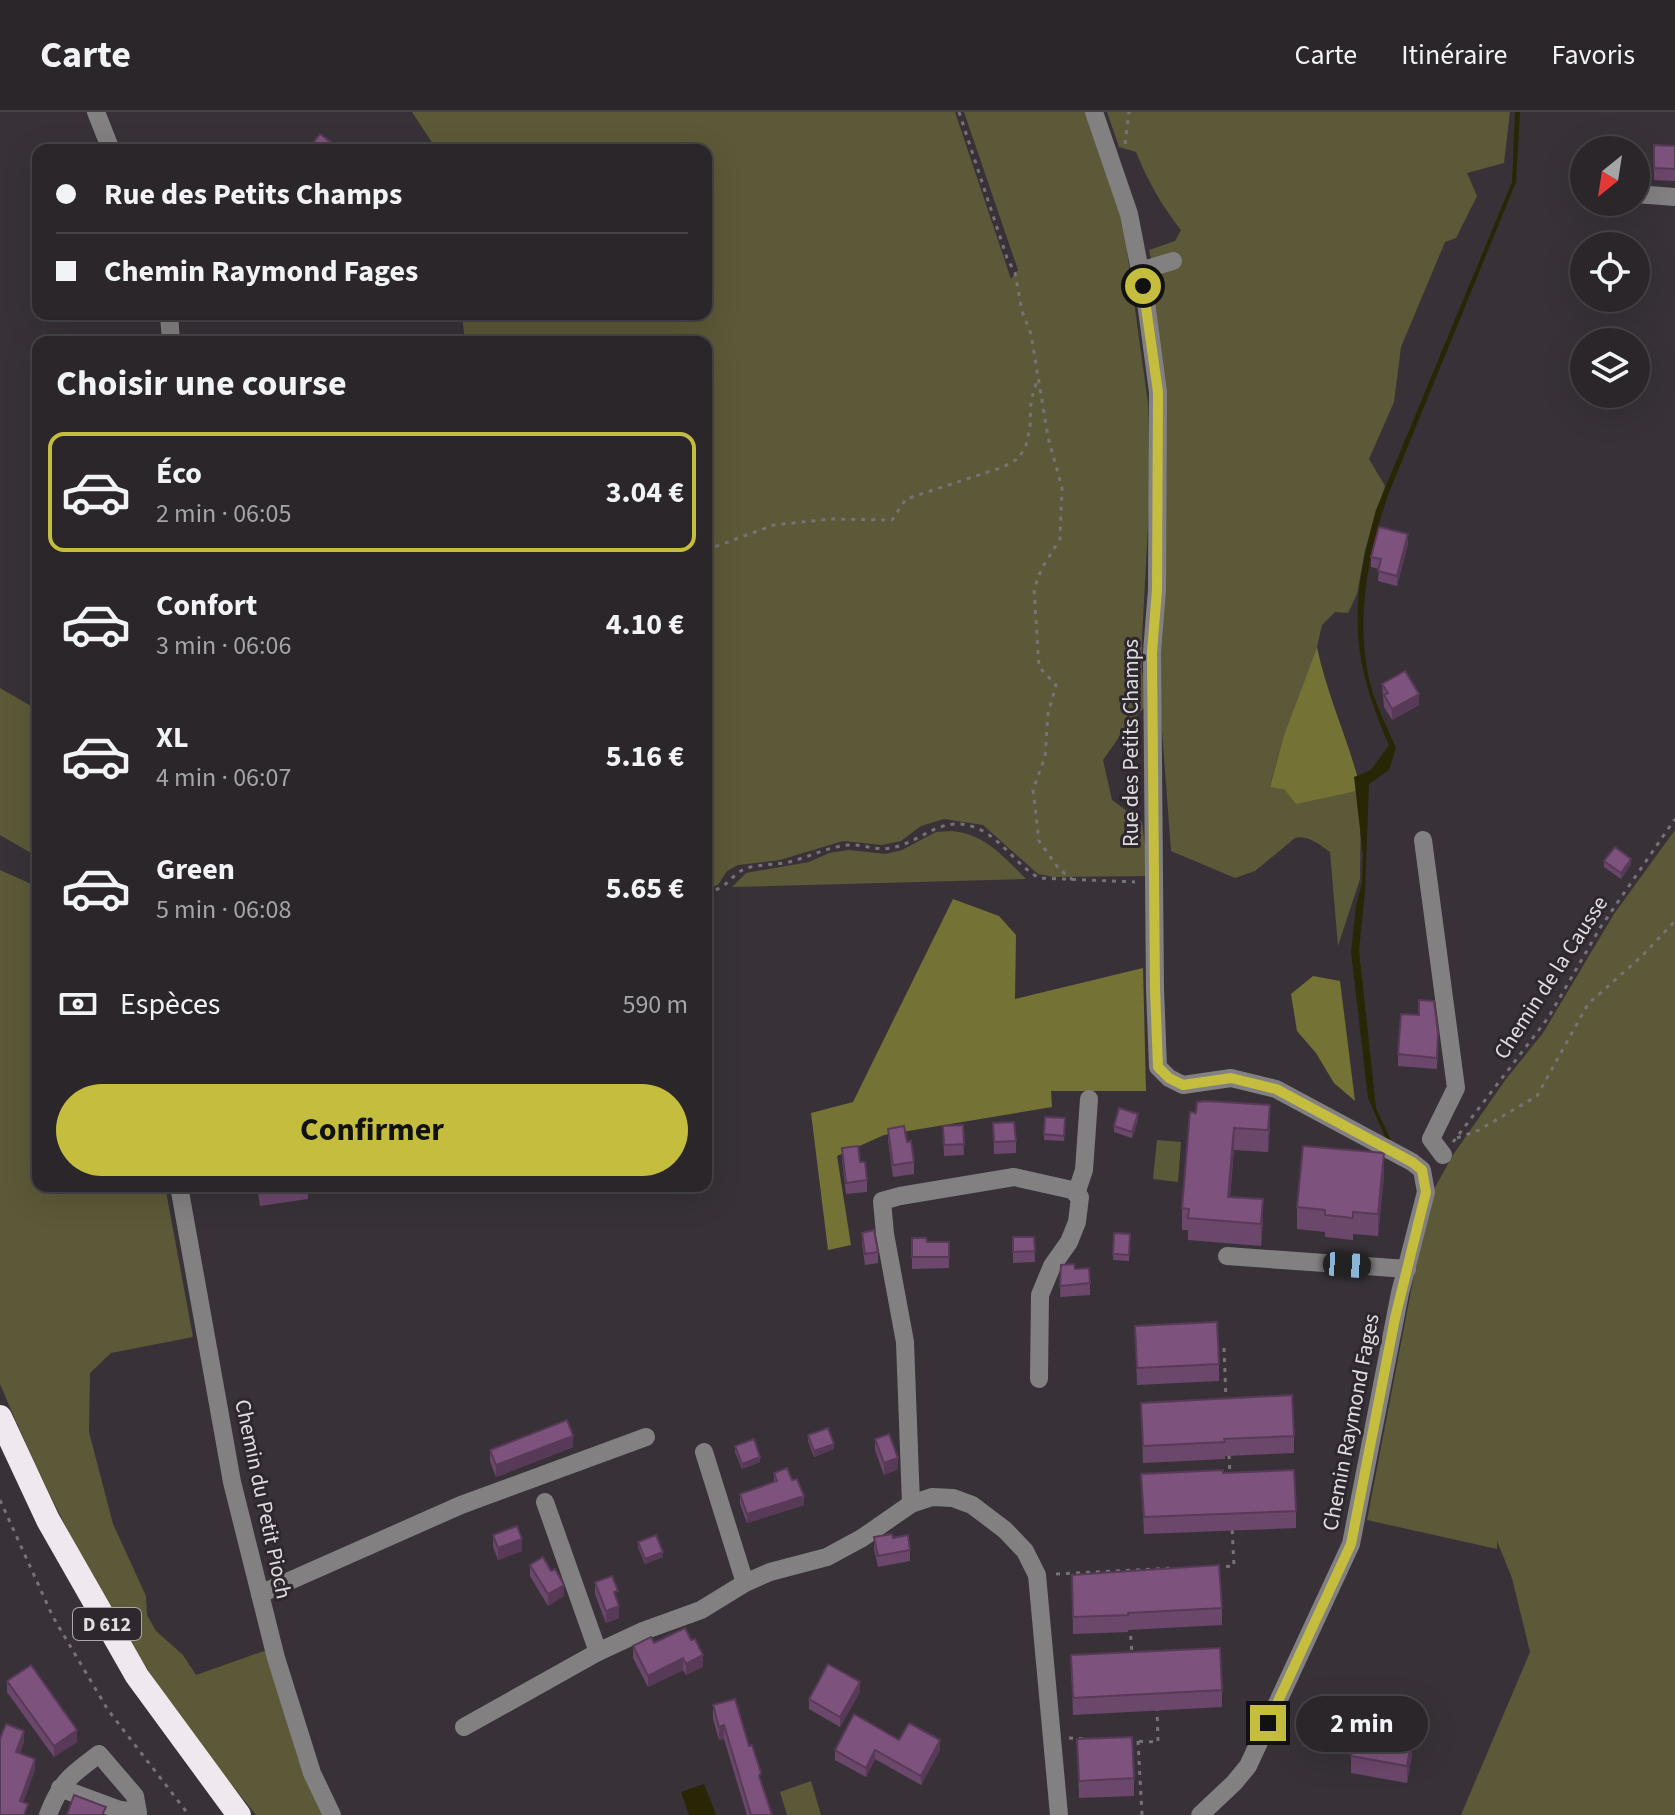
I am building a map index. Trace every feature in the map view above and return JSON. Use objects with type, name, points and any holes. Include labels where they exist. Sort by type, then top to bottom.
[{"type":"highway","name":"D 612","points":[[0,1417],[48,1520],[137,1676],[239,1815]]},
{"type":"street","points":[[96,112],[109,144]]},
{"type":"street","name":"Rue des Petits Champs","points":[[1094,112],[1129,214],[1158,392],[1158,574],[1152,652],[1158,1067],[1169,1078],[1183,1085],[1231,1078],[1276,1089],[1412,1162],[1422,1170],[1426,1192]]},
{"type":"street","points":[[1650,195],[1675,197]]},
{"type":"street","points":[[1140,271],[1173,261]]},
{"type":"street","points":[[1423,840],[1456,1088],[1431,1139],[1443,1155]]},
{"type":"street","points":[[1076,1194],[1084,1170],[1089,1099]]},
{"type":"street","points":[[911,1504],[905,1342],[882,1201],[1014,1177],[1072,1190],[1080,1197],[1077,1222],[1069,1242],[1052,1266],[1040,1295],[1039,1379]]},
{"type":"street","name":"Chemin du Petit Pioch","points":[[180,1192],[232,1482],[276,1658],[312,1773],[332,1815]]},
{"type":"street","name":"Chemin Raymond Fages","points":[[1200,1815],[1248,1766],[1351,1544],[1384,1369],[1426,1192]]},
{"type":"street","points":[[1227,1256],[1407,1269]]},
{"type":"street","points":[[260,1594],[461,1505],[646,1437]]},
{"type":"street","points":[[704,1452],[745,1583]]},
{"type":"street","points":[[464,1727],[598,1652],[643,1631],[701,1610],[745,1583],[770,1572],[827,1557],[862,1538],[911,1504],[932,1497],[953,1498],[972,1505],[1005,1530],[1025,1551],[1037,1575],[1059,1815]]},
{"type":"street","points":[[545,1502],[598,1652]]},
{"type":"street","points":[[48,1815],[60,1788]]},
{"type":"path","points":[[959,112],[1007,258],[1015,273],[1048,437],[1062,488],[1060,539],[1042,568],[1034,589],[1039,667],[1056,685],[1048,714],[1045,757],[1033,790],[1039,841],[1059,869],[1073,880]]},
{"type":"path","points":[[712,548],[774,525],[831,519],[892,520],[906,499],[1003,467],[1019,458],[1026,445],[1031,401],[1038,376]]},
{"type":"path","name":"Chemin de la Causse","points":[[1443,1155],[1548,1018],[1600,928],[1675,819]]},
{"type":"path","points":[[712,890],[726,886],[745,869],[790,862],[846,845],[879,850],[895,847],[932,828],[948,825],[983,831],[1027,872],[1039,878],[1155,885]]},
{"type":"path","points":[[1456,1138],[1479,1130],[1537,1096],[1588,1004],[1642,956],[1675,921]]},
{"type":"path","points":[[1224,1348],[1227,1410]]},
{"type":"path","points":[[1228,1441],[1230,1488]]},
{"type":"path","points":[[0,1500],[53,1617],[108,1710],[189,1815]]},
{"type":"path","points":[[1204,1567],[1234,1566],[1232,1519]]},
{"type":"path","points":[[1037,1575],[1173,1568]]},
{"type":"path","points":[[1130,1613],[1132,1656],[1144,1655]]},
{"type":"path","points":[[1124,1740],[1158,1742],[1157,1698]]},
{"type":"path","points":[[1052,1737],[1095,1739]]},
{"type":"path","points":[[1138,1741],[1142,1815]]},
{"type":"shaded area","points":[[412,112],[955,112],[1011,279],[1018,270],[964,112],[1088,112],[1122,215],[1148,403],[1150,488],[1142,671],[1148,703],[1103,760],[1112,800],[1142,822],[1149,876],[1054,877],[1038,874],[983,825],[944,819],[921,826],[901,841],[882,845],[843,841],[780,860],[738,865],[727,871],[718,885],[712,886],[712,336],[464,336],[463,320],[712,320],[712,144],[433,144]]},
{"type":"shaded area","points":[[1107,112],[1510,112],[1504,163],[1467,173],[1477,196],[1456,238],[1445,242],[1401,347],[1394,402],[1369,459],[1385,486],[1365,550],[1357,594],[1348,613],[1335,612],[1322,625],[1270,786],[1315,794],[1361,790],[1360,879],[1338,946],[1330,852],[1314,841],[1295,838],[1255,871],[1235,878],[1171,851],[1157,663],[1152,324],[1156,281],[1149,250],[1175,241],[1181,230],[1145,173],[1136,152],[1119,147]]},
{"type":"shaded area","points":[[1515,112],[1520,112],[1516,182],[1388,495],[1374,542],[1365,592],[1367,666],[1374,697],[1396,748],[1389,770],[1369,784],[1365,891],[1359,950],[1376,1108],[1395,1149],[1388,1144],[1368,1098],[1351,952],[1362,883],[1363,855],[1354,777],[1371,770],[1389,745],[1366,683],[1360,655],[1358,602],[1361,574],[1376,510],[1512,182]]},
{"type":"shaded area","points":[[1317,647],[1361,790],[1296,804],[1285,790],[1270,787],[1284,735]]},
{"type":"shaded area","points":[[0,688],[32,707],[32,854],[0,835]]},
{"type":"shaded area","points":[[1675,830],[1675,1815],[1461,1815],[1530,1652],[1512,1578],[1497,1541],[1497,1549],[1367,1520],[1416,1265],[1434,1189],[1453,1155],[1506,1079],[1543,1033],[1614,914]]},
{"type":"shaded area","points":[[952,831],[984,842],[1026,879],[732,887],[746,873],[809,862],[829,853],[849,850],[886,854],[902,850],[936,832]]},
{"type":"shaded area","points":[[0,870],[32,884],[32,1192],[166,1192],[193,1337],[111,1353],[90,1373],[89,1432],[113,1524],[146,1596],[147,1615],[156,1631],[183,1655],[196,1675],[267,1650],[298,1759],[324,1815],[256,1815],[196,1739],[133,1647],[84,1561],[0,1384]]},
{"type":"shaded area","points":[[953,899],[999,916],[1016,935],[1015,999],[1143,968],[1146,1091],[1051,1091],[1052,1107],[884,1135],[837,1156],[851,1245],[828,1250],[811,1113],[853,1102]]},
{"type":"shaded area","points":[[1313,976],[1340,981],[1355,1101],[1334,1083],[1316,1053],[1297,1031],[1291,994]]},
{"type":"shaded area","points":[[1157,1140],[1181,1142],[1178,1182],[1153,1179]]},
{"type":"shaded area","points":[[811,1781],[821,1815],[787,1815],[780,1792]]},
{"type":"shaded area","points":[[704,1784],[716,1815],[689,1815],[681,1792]]},
{"type":"building","points":[[320,134],[333,144],[312,144]]},
{"type":"building","points":[[1654,145],[1675,146],[1675,169],[1654,168]]},
{"type":"building","points":[[1379,527],[1408,534],[1397,576],[1378,571],[1381,559],[1371,557]]},
{"type":"building","points":[[1405,671],[1419,694],[1392,709],[1382,684]]},
{"type":"building","points":[[1615,847],[1631,859],[1621,873],[1604,861]]},
{"type":"building","points":[[1419,1000],[1434,1001],[1437,1058],[1398,1054],[1401,1014],[1419,1015]]},
{"type":"building","points":[[1197,1102],[1270,1105],[1268,1130],[1234,1128],[1228,1197],[1263,1199],[1261,1224],[1188,1218],[1189,1209],[1182,1208],[1190,1112],[1196,1113]]},
{"type":"building","points":[[1119,1108],[1138,1114],[1132,1132],[1114,1126]]},
{"type":"building","points":[[1045,1117],[1065,1118],[1064,1136],[1044,1134]]},
{"type":"building","points":[[1014,1122],[1016,1141],[994,1142],[993,1123]]},
{"type":"building","points":[[963,1125],[964,1144],[944,1145],[943,1126]]},
{"type":"building","points":[[904,1126],[907,1142],[911,1141],[914,1162],[893,1165],[888,1129]]},
{"type":"building","points":[[858,1146],[860,1162],[865,1162],[867,1180],[846,1183],[842,1148]]},
{"type":"building","points":[[1303,1146],[1384,1153],[1378,1214],[1353,1212],[1353,1218],[1325,1215],[1325,1210],[1297,1207]]},
{"type":"building","points":[[874,1230],[878,1252],[865,1254],[862,1233]]},
{"type":"building","points":[[1114,1233],[1130,1234],[1129,1255],[1113,1254]]},
{"type":"building","points":[[1013,1237],[1034,1237],[1035,1251],[1013,1252]]},
{"type":"building","points":[[912,1238],[949,1242],[949,1257],[912,1257]]},
{"type":"building","points":[[1074,1264],[1075,1269],[1089,1268],[1090,1283],[1060,1286],[1061,1265]]},
{"type":"building","points":[[1217,1322],[1219,1364],[1137,1368],[1135,1326]]},
{"type":"building","points":[[1292,1395],[1294,1436],[1143,1446],[1141,1403]]},
{"type":"building","points":[[567,1420],[573,1436],[496,1465],[490,1450]]},
{"type":"building","points":[[828,1428],[834,1444],[814,1451],[808,1435]]},
{"type":"building","points":[[889,1434],[898,1458],[884,1463],[875,1439]]},
{"type":"building","points":[[754,1439],[760,1457],[742,1464],[735,1446]]},
{"type":"building","points":[[787,1468],[792,1480],[797,1479],[804,1496],[747,1514],[740,1494],[777,1481],[774,1473]]},
{"type":"building","points":[[1223,1470],[1223,1473],[1294,1470],[1296,1511],[1144,1517],[1141,1474]]},
{"type":"building","points":[[517,1526],[522,1539],[498,1548],[493,1535]]},
{"type":"building","points":[[892,1534],[893,1538],[908,1535],[910,1550],[878,1556],[874,1537]]},
{"type":"building","points":[[656,1535],[663,1552],[645,1559],[638,1542]]},
{"type":"building","points":[[543,1557],[564,1585],[548,1594],[530,1565]]},
{"type":"building","points":[[1219,1565],[1222,1608],[1073,1617],[1072,1575]]},
{"type":"building","points":[[612,1576],[618,1591],[614,1592],[619,1606],[606,1611],[595,1582]]},
{"type":"building","points":[[685,1628],[703,1655],[686,1664],[683,1658],[648,1676],[633,1646],[651,1637],[654,1643]]},
{"type":"building","points":[[1220,1648],[1222,1690],[1073,1698],[1071,1655]]},
{"type":"building","points":[[828,1664],[860,1682],[840,1717],[809,1699]]},
{"type":"building","points":[[31,1665],[77,1730],[54,1746],[7,1681]]},
{"type":"building","points":[[735,1699],[772,1815],[751,1815],[724,1725],[719,1727],[713,1705]]},
{"type":"building","points":[[854,1714],[899,1740],[909,1723],[940,1740],[921,1776],[875,1750],[866,1768],[835,1750]]},
{"type":"building","points":[[6,1724],[24,1731],[16,1752],[35,1759],[20,1801],[28,1804],[24,1815],[0,1815],[0,1739]]},
{"type":"building","points":[[1356,1727],[1412,1737],[1407,1766],[1351,1756]]},
{"type":"building","points":[[1132,1737],[1134,1778],[1079,1781],[1077,1739]]},
{"type":"building","points":[[74,1795],[106,1807],[102,1815],[67,1815]]},
{"type":"route","points":[[1143,286],[1158,392],[1159,510],[1152,652],[1158,1067],[1169,1078],[1183,1085],[1231,1078],[1276,1089],[1412,1162],[1422,1170],[1426,1192],[1400,1293],[1351,1544],[1268,1723]]}]
